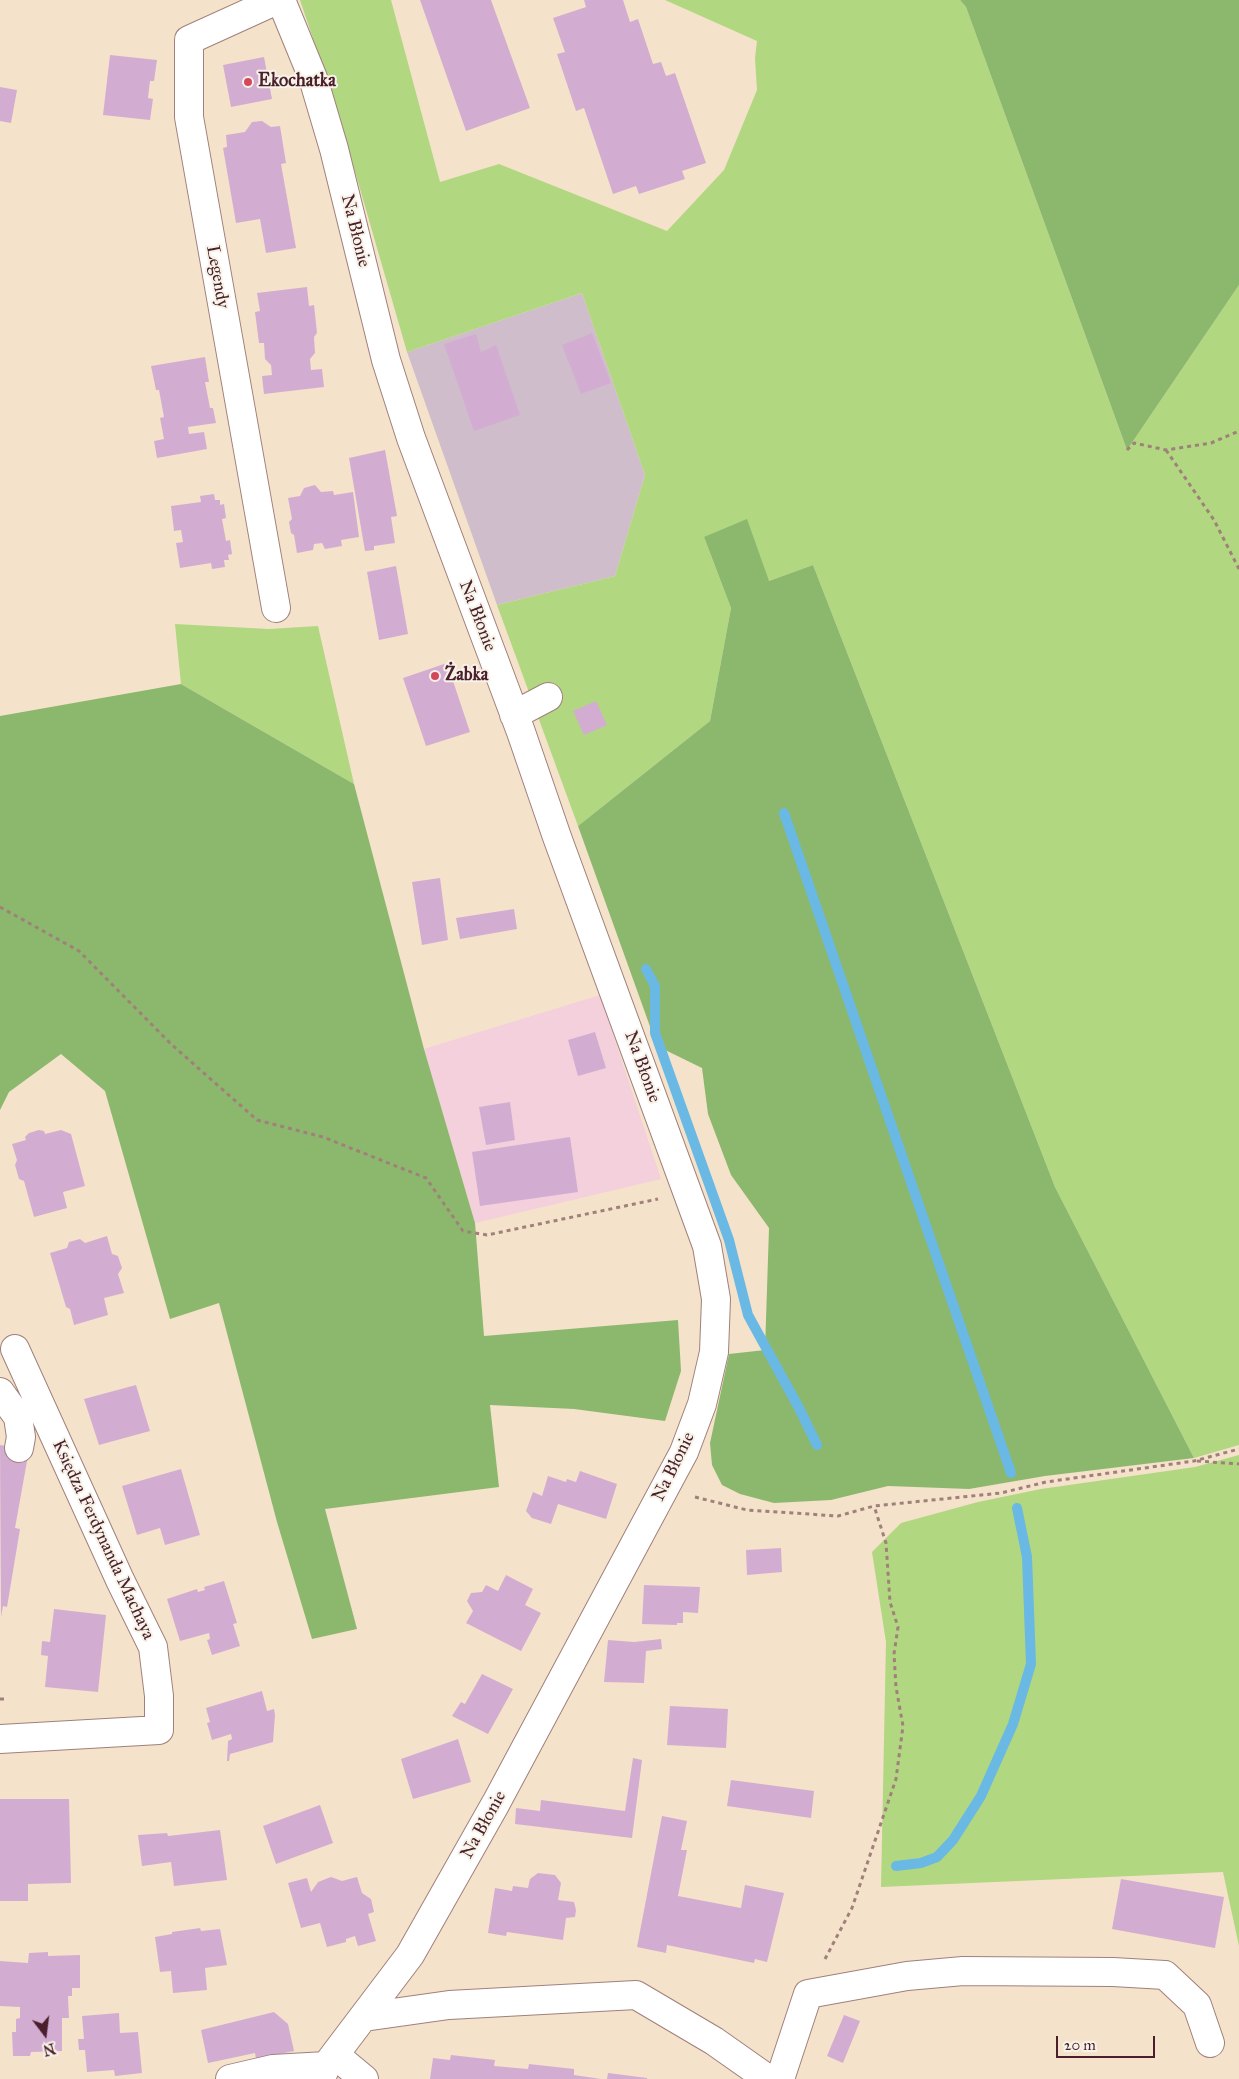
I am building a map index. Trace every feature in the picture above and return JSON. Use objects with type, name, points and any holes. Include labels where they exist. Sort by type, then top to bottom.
[{"type":"street","name":"Legendy","points":[[276,608],[189,117],[189,40],[279,0]]},
{"type":"street","name":"Na Błonie","points":[[279,0],[312,78],[334,149],[386,360],[411,438],[707,1246],[716,1299],[714,1352],[702,1404],[684,1452],[454,1878],[410,1955],[328,2067]]},
{"type":"street","points":[[514,715],[548,697]]},
{"type":"street","name":"Księdza Ferdynanda Machaya","points":[[0,1739],[159,1730],[159,1696],[153,1647],[120,1580],[15,1350]]},
{"type":"street","points":[[0,1392],[18,1417],[21,1437],[18,1448]]},
{"type":"street","points":[[780,2079],[808,1994],[907,1976],[963,1971],[1113,1972],[1165,1975],[1197,2005],[1210,2043]]},
{"type":"street","points":[[364,2016],[449,2005],[636,1995],[714,2041],[768,2079]]},
{"type":"street","points":[[230,2079],[273,2069],[328,2067],[364,2079]]},
{"type":"path","points":[[1127,450],[1134,443],[1166,450],[1212,442],[1239,431]]},
{"type":"path","points":[[1166,450],[1214,520],[1239,568]]},
{"type":"path","points":[[0,907],[79,951],[171,1044],[257,1120],[322,1138],[426,1178],[463,1231],[487,1234],[688,1193]]},
{"type":"path","points":[[706,1499],[747,1510],[838,1516],[874,1506],[1001,1492],[1046,1482],[1194,1461],[1239,1449]]},
{"type":"path","points":[[1194,1461],[1239,1464]]},
{"type":"path","points":[[808,1994],[837,1934],[852,1908],[896,1779],[903,1726],[896,1687],[894,1654],[898,1627],[890,1602],[886,1543],[874,1506]]},
{"type":"path","points":[[0,1699],[8,1699]]},
{"type":"shaded area","points":[[582,293],[645,475],[615,576],[497,605],[407,352]]},
{"type":"shaded area","points":[[600,995],[661,1179],[475,1223],[424,1049]]},
{"type":"green space","points":[[300,0],[391,0],[440,182],[499,164],[667,231],[724,170],[757,90],[755,58],[757,41],[665,0],[960,0],[966,7],[1127,450],[1239,285],[1239,1445],[1194,1458],[1055,1187],[813,565],[769,581],[704,537],[731,608],[710,721],[578,826],[497,605],[615,576],[645,475],[582,293],[407,352],[339,116]]},
{"type":"green space","points":[[960,0],[1239,0],[1239,285],[1127,450],[966,7]]},
{"type":"green space","points":[[747,519],[769,581],[813,565],[1055,1187],[1194,1458],[1045,1476],[969,1489],[888,1486],[831,1500],[774,1503],[740,1494],[722,1485],[712,1465],[710,1443],[729,1354],[765,1350],[769,1228],[731,1175],[708,1114],[702,1068],[657,1046],[578,826],[710,721],[731,608],[704,537]]},
{"type":"green space","points":[[175,624],[269,629],[318,626],[354,784],[181,684]]},
{"type":"green space","points":[[181,684],[354,784],[424,1049],[475,1223],[484,1336],[678,1320],[681,1371],[665,1421],[574,1409],[490,1405],[499,1487],[325,1509],[357,1629],[312,1639],[277,1522],[219,1303],[170,1319],[105,1091],[61,1054],[9,1092],[0,1110],[0,716]]},
{"type":"green space","points":[[1239,1455],[1239,1946],[1223,1872],[881,1887],[886,1642],[872,1552],[901,1523],[978,1502],[1041,1489],[1195,1467]]},
{"type":"building","points":[[420,0],[491,0],[530,108],[466,131]]},
{"type":"building","points":[[584,0],[623,0],[630,22],[638,19],[653,64],[661,62],[666,76],[675,73],[706,163],[682,171],[685,179],[639,194],[636,186],[613,194],[584,108],[576,111],[557,54],[565,52],[553,18],[586,7]]},
{"type":"building","points":[[110,55],[157,60],[154,81],[150,81],[148,98],[153,99],[150,120],[103,115]]},
{"type":"building","name":"Ekochatka","points":[[264,57],[272,99],[231,107],[223,65]]},
{"type":"building","points":[[0,87],[17,90],[11,123],[0,121]]},
{"type":"building","points":[[262,121],[271,127],[280,126],[286,163],[281,164],[296,248],[266,253],[260,219],[236,223],[223,148],[227,147],[226,135],[245,132],[252,122]]},
{"type":"building","points":[[307,287],[309,306],[314,305],[317,333],[314,337],[315,353],[310,359],[311,370],[322,369],[324,387],[264,394],[262,376],[272,375],[271,365],[265,359],[264,343],[259,343],[255,312],[260,311],[257,293]]},
{"type":"building","points":[[592,333],[611,383],[581,394],[562,345]]},
{"type":"building","points":[[476,334],[481,352],[496,345],[520,415],[474,431],[444,344]]},
{"type":"building","points":[[205,357],[209,382],[205,382],[210,408],[213,408],[216,423],[188,427],[189,434],[204,432],[207,449],[157,458],[154,441],[164,439],[160,418],[164,417],[159,390],[156,390],[151,366]]},
{"type":"building","points":[[385,450],[397,516],[391,517],[395,543],[374,546],[374,550],[365,551],[349,458]]},
{"type":"building","points":[[315,485],[321,492],[333,491],[334,495],[353,492],[359,537],[341,540],[342,546],[325,549],[322,543],[314,544],[313,550],[297,553],[294,535],[291,533],[289,522],[292,519],[288,498],[300,496],[304,488]]},
{"type":"building","points":[[214,494],[215,500],[220,500],[220,505],[224,504],[226,518],[222,519],[226,541],[230,540],[232,554],[228,555],[229,560],[224,560],[225,567],[212,569],[211,563],[180,568],[176,543],[183,542],[181,530],[174,531],[171,506],[201,502],[200,496]]},
{"type":"building","points":[[396,566],[408,634],[379,640],[367,572]]},
{"type":"building","points":[[447,663],[470,732],[426,746],[403,678]]},
{"type":"building","points":[[596,701],[607,725],[584,735],[573,711]]},
{"type":"building","points":[[440,878],[448,940],[422,945],[412,882]]},
{"type":"building","points":[[514,909],[517,929],[460,939],[456,918]]},
{"type":"building","points":[[595,1032],[606,1068],[578,1076],[568,1040]]},
{"type":"building","points":[[510,1102],[515,1140],[486,1145],[479,1107]]},
{"type":"building","points":[[39,1130],[44,1131],[45,1134],[61,1130],[71,1134],[85,1186],[63,1192],[67,1208],[34,1217],[24,1181],[19,1179],[15,1165],[17,1160],[12,1144],[26,1140],[25,1137],[29,1133]]},
{"type":"building","points":[[570,1137],[578,1192],[480,1206],[472,1152]]},
{"type":"building","points":[[107,1236],[112,1254],[118,1256],[122,1268],[118,1274],[124,1293],[104,1298],[108,1315],[74,1325],[70,1309],[66,1307],[50,1253],[67,1248],[69,1242],[80,1239],[85,1243]]},
{"type":"building","points":[[136,1385],[150,1431],[99,1445],[84,1399]]},
{"type":"building","points":[[0,1445],[29,1450],[15,1528],[20,1529],[7,1607],[3,1606],[1,1617]]},
{"type":"building","points":[[181,1469],[200,1535],[165,1545],[160,1528],[137,1535],[122,1486]]},
{"type":"building","points":[[580,1471],[617,1484],[606,1519],[558,1504],[551,1524],[532,1518],[526,1511],[533,1492],[542,1496],[548,1476],[566,1482],[567,1479],[576,1482]]},
{"type":"building","points":[[781,1548],[782,1572],[747,1575],[746,1550]]},
{"type":"building","points":[[506,1575],[533,1589],[525,1605],[541,1613],[521,1651],[466,1623],[473,1611],[467,1601],[471,1593],[482,1592],[486,1585],[498,1591]]},
{"type":"building","points":[[224,1581],[237,1623],[233,1624],[240,1646],[212,1655],[207,1640],[210,1639],[209,1633],[180,1641],[167,1599],[197,1589],[198,1592],[205,1590],[204,1587]]},
{"type":"building","points":[[644,1585],[700,1587],[698,1613],[683,1612],[683,1623],[677,1623],[677,1625],[642,1624]]},
{"type":"building","points":[[54,1609],[106,1615],[98,1692],[45,1687],[48,1656],[41,1655],[42,1641],[50,1642]]},
{"type":"building","points":[[661,1639],[662,1649],[646,1651],[644,1683],[604,1682],[608,1640],[634,1642]]},
{"type":"building","points":[[482,1674],[513,1689],[488,1734],[452,1716],[461,1702],[465,1704]]},
{"type":"building","points":[[262,1691],[267,1711],[274,1709],[273,1742],[230,1754],[229,1761],[227,1761],[228,1741],[232,1739],[231,1734],[212,1740],[207,1723],[210,1722],[206,1708]]},
{"type":"building","points":[[670,1706],[728,1709],[726,1748],[667,1745]]},
{"type":"building","points":[[458,1739],[471,1782],[413,1799],[401,1759]]},
{"type":"building","points":[[633,1758],[642,1760],[632,1838],[515,1824],[516,1808],[540,1811],[541,1800],[625,1811]]},
{"type":"building","points":[[731,1780],[814,1791],[811,1818],[727,1806]]},
{"type":"building","points":[[0,1799],[69,1799],[71,1883],[28,1884],[28,1901],[0,1901]]},
{"type":"building","points":[[320,1805],[333,1843],[276,1864],[263,1826]]},
{"type":"building","points":[[662,1816],[687,1821],[681,1850],[687,1850],[678,1896],[741,1908],[745,1885],[784,1893],[767,1962],[755,1959],[754,1963],[667,1945],[666,1953],[637,1947]]},
{"type":"building","points":[[220,1830],[227,1880],[174,1886],[171,1862],[142,1866],[138,1835],[167,1833],[168,1836]]},
{"type":"building","points":[[538,1873],[555,1875],[561,1883],[558,1900],[574,1902],[575,1917],[566,1918],[563,1940],[507,1932],[506,1936],[488,1933],[495,1888],[512,1891],[513,1886],[528,1888],[530,1879]]},
{"type":"building","points":[[331,1877],[342,1881],[357,1877],[362,1893],[371,1899],[374,1912],[368,1914],[376,1941],[358,1946],[355,1936],[346,1939],[346,1942],[327,1947],[320,1923],[301,1928],[288,1883],[307,1878],[311,1892],[318,1882]]},
{"type":"building","points":[[1121,1879],[1224,1897],[1215,1948],[1112,1929]]},
{"type":"building","points":[[200,1928],[201,1931],[220,1929],[227,1965],[205,1968],[207,1990],[173,1993],[171,1971],[160,1972],[155,1937],[172,1934],[172,1932]]},
{"type":"building","points":[[48,1952],[48,1956],[80,1955],[80,1988],[72,1988],[72,1996],[68,1996],[69,2018],[62,2018],[62,2051],[31,2052],[30,2056],[13,2056],[12,2032],[16,2032],[16,2019],[20,2018],[20,2007],[0,2006],[0,1961],[28,1963],[29,1953]]},
{"type":"building","points":[[274,2012],[288,2024],[294,2051],[256,2059],[255,2053],[208,2063],[201,2030]]},
{"type":"building","points":[[119,2013],[120,2033],[138,2032],[142,2073],[115,2076],[114,2070],[87,2072],[85,2050],[79,2050],[78,2039],[84,2039],[82,2016]]},
{"type":"building","points":[[844,2015],[860,2021],[843,2063],[827,2056]]},
{"type":"building","points":[[451,2055],[495,2060],[494,2066],[528,2069],[529,2064],[574,2069],[574,2075],[601,2079],[430,2079],[433,2058],[450,2060]]},
{"type":"building","points":[[608,2073],[647,2078],[647,2079],[607,2079]]},
{"type":"waterway","points":[[784,813],[1011,1473]]},
{"type":"waterway","points":[[646,969],[655,986],[655,1033],[729,1240],[748,1315],[817,1445]]},
{"type":"waterway","points":[[896,1866],[921,1863],[937,1857],[953,1840],[981,1796],[1013,1724],[1031,1664],[1027,1557],[1017,1508]]},
{"type":"place","name":"Ekochatka","points":[[248,82]]},
{"type":"place","name":"Żabka","points":[[435,676]]}]
